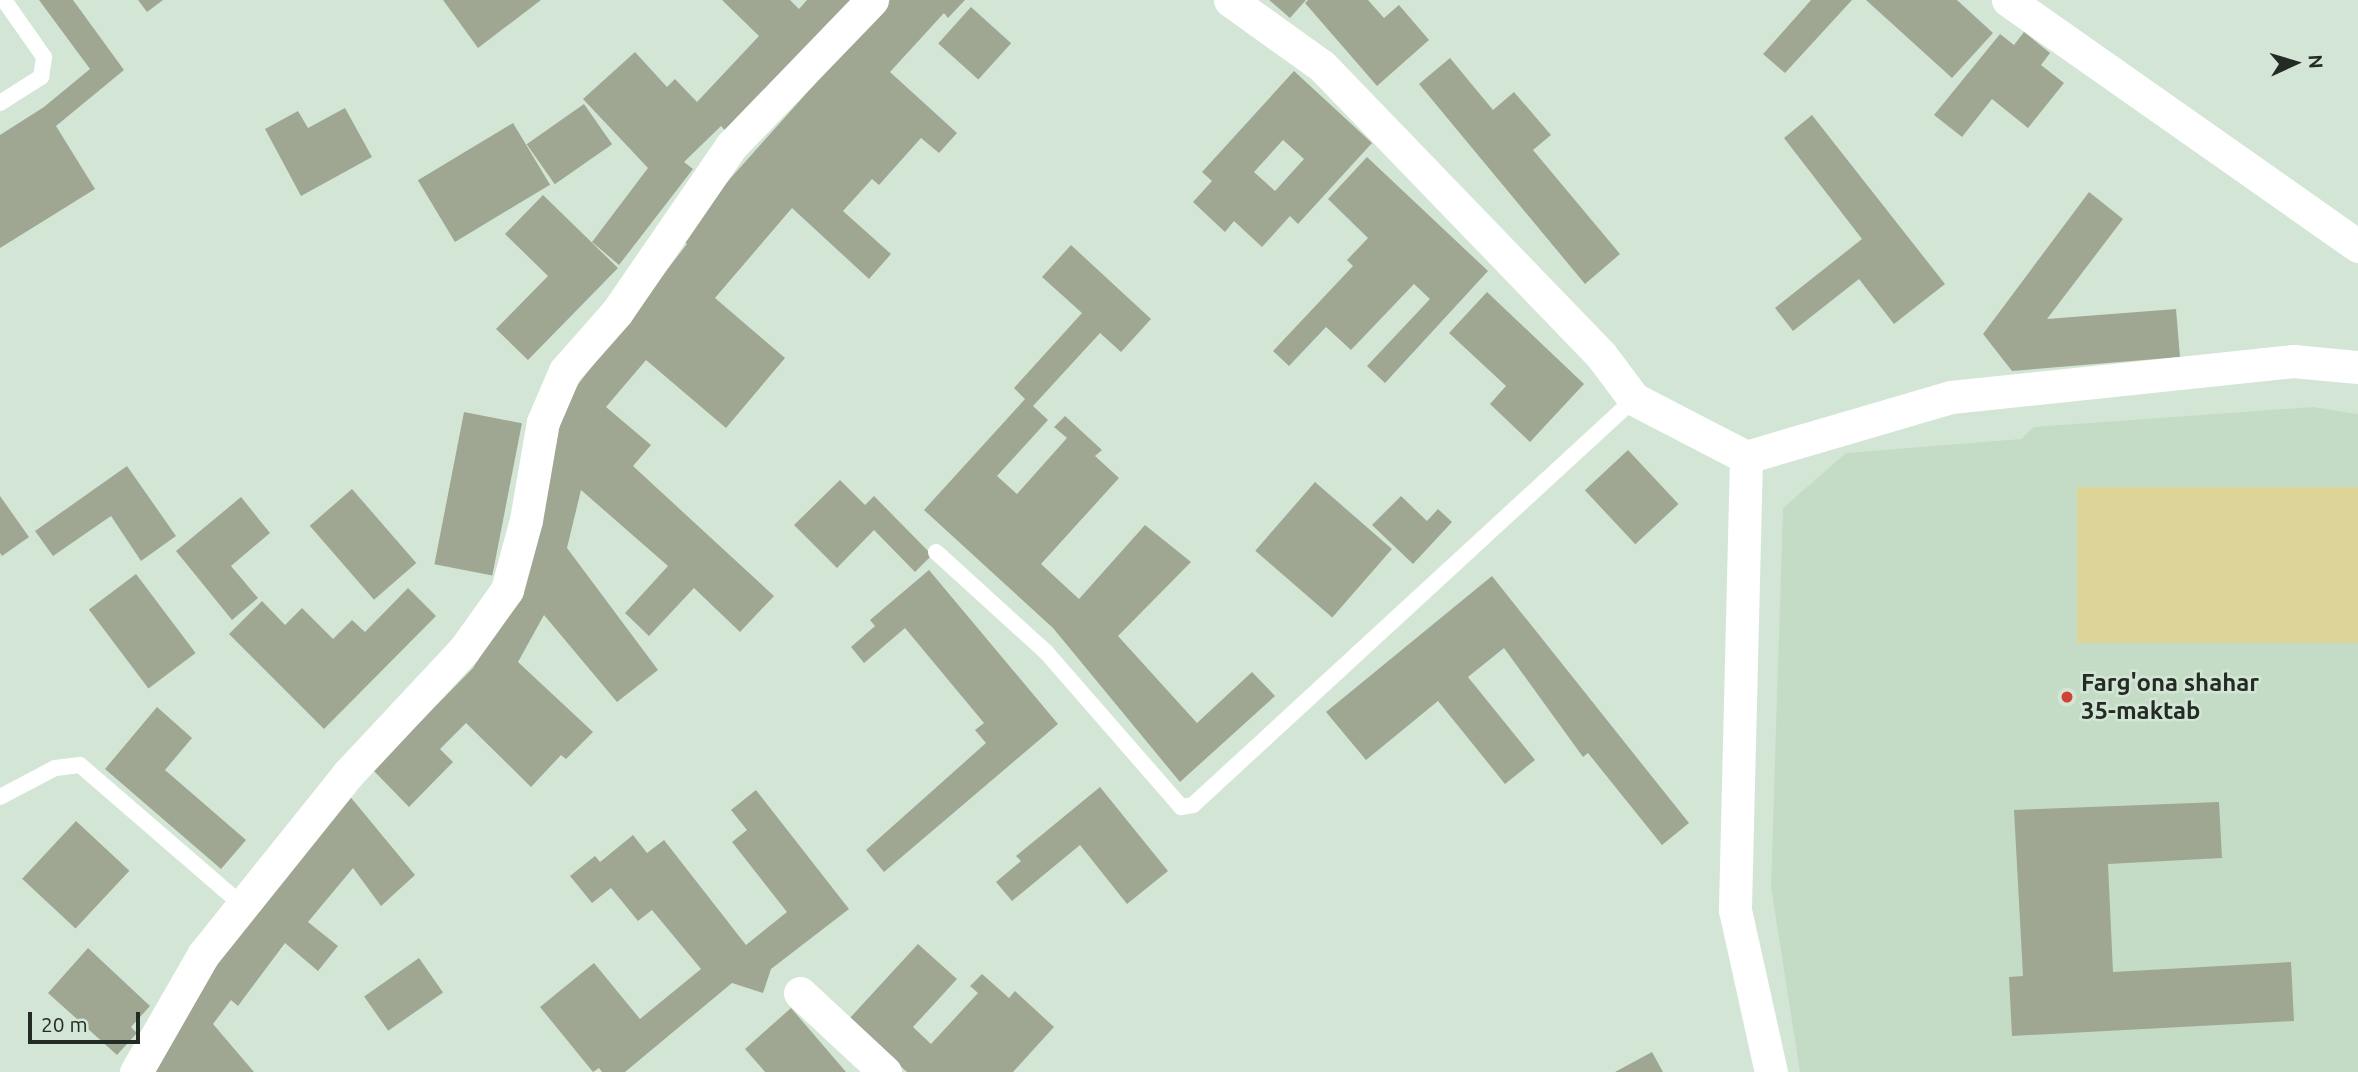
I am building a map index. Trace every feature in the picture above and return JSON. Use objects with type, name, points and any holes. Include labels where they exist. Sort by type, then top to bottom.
[{"type":"street","points":[[136,1072],[203,955],[347,775],[464,650],[507,590],[526,520],[543,422],[565,371],[617,312],[731,146],[873,0]]},
{"type":"street","points":[[1230,0],[1322,66],[1601,355],[1634,399],[1746,457],[1951,397],[2293,361],[2358,367]]},
{"type":"street","points":[[2008,0],[2358,246]]},
{"type":"street","points":[[1746,457],[1735,910],[1771,1072]]},
{"type":"street","points":[[800,993],[885,1072]]},
{"type":"lane","points":[[0,103],[41,77],[44,57],[4,0]]},
{"type":"lane","points":[[936,552],[1046,652],[1181,807],[1193,805],[1634,399]]},
{"type":"lane","points":[[0,797],[55,768],[80,765],[242,905]]},
{"type":"shaded area","name":"Farg'ona shahar 35-maktab","points":[[2313,407],[2358,414],[2358,1072],[1800,1072],[1771,887],[1783,508],[1846,453],[2021,439],[2034,427]]},
{"type":"shaded area","points":[[2077,487],[2358,487],[2358,643],[2077,643]]},
{"type":"building","points":[[39,0],[73,0],[124,70],[56,126],[95,189],[0,248],[0,135],[44,107],[90,69]]},
{"type":"building","points":[[138,0],[163,0],[147,12]]},
{"type":"building","points":[[443,0],[541,0],[478,48]]},
{"type":"building","points":[[722,0],[790,0],[799,9],[807,0],[866,0],[733,139],[721,126],[684,162],[693,169],[619,265],[592,242],[648,168],[583,99],[635,52],[667,87],[675,79],[697,102],[759,36]]},
{"type":"building","points":[[890,0],[965,0],[948,18],[944,13],[890,72],[957,133],[939,153],[921,138],[879,185],[872,179],[843,211],[891,254],[869,279],[792,208],[715,298],[785,358],[726,428],[646,360],[606,407],[651,445],[633,466],[774,596],[740,632],[694,588],[649,636],[625,613],[668,566],[581,490],[567,548],[658,670],[617,702],[544,615],[518,662],[593,732],[566,759],[561,755],[531,787],[466,723],[440,749],[453,762],[409,807],[373,770],[473,668],[522,583],[562,405],[687,244],[678,237]]},
{"type":"building","points":[[1269,0],[1306,0],[1290,18]]},
{"type":"building","points":[[1308,0],[1368,0],[1384,18],[1399,5],[1429,40],[1377,86],[1305,3]]},
{"type":"building","points":[[1811,0],[1852,0],[1785,73],[1763,54]]},
{"type":"building","points":[[1866,0],[1957,0],[1993,33],[1952,78]]},
{"type":"building","points":[[971,7],[1011,43],[978,80],[938,43]]},
{"type":"building","points":[[2024,32],[2050,53],[2041,65],[2064,83],[2028,128],[1992,99],[1962,137],[1934,115],[2000,34],[2014,45]]},
{"type":"building","points":[[1450,58],[1493,110],[1514,92],[1551,135],[1533,150],[1620,254],[1585,284],[1419,84]]},
{"type":"building","points":[[1294,71],[1372,143],[1298,224],[1290,216],[1262,247],[1234,221],[1225,232],[1193,202],[1212,181],[1202,172]],"holes":[[[1283,140],[1304,159],[1275,191],[1254,172]]]},
{"type":"building","points":[[584,104],[612,144],[555,184],[527,144]]},
{"type":"building","points":[[345,108],[372,157],[301,196],[265,129],[298,111],[308,128]]},
{"type":"building","points":[[1812,115],[1945,284],[1894,324],[1859,279],[1793,331],[1775,308],[1862,239],[1784,138]]},
{"type":"building","points":[[513,123],[550,185],[455,242],[418,180]]},
{"type":"building","points":[[1367,157],[1488,271],[1385,383],[1367,366],[1430,299],[1414,284],[1351,350],[1326,327],[1289,366],[1273,351],[1353,266],[1347,260],[1368,238],[1328,199]]},
{"type":"building","points":[[2089,192],[2123,219],[2047,319],[2176,309],[2180,357],[2012,371],[1983,334]]},
{"type":"building","points":[[543,195],[618,268],[528,360],[496,329],[548,276],[505,234]]},
{"type":"building","points":[[1071,245],[1151,319],[1121,352],[1100,333],[1033,406],[1048,420],[997,476],[1017,494],[1067,438],[1054,427],[1065,416],[1102,450],[1095,456],[1119,478],[1041,564],[1079,599],[1145,525],[1191,562],[1118,636],[1197,723],[1252,672],[1275,696],[1180,782],[1053,628],[924,510],[1025,399],[1014,388],[1082,313],[1042,277]]},
{"type":"building","points":[[1487,292],[1584,384],[1530,442],[1490,404],[1506,386],[1449,333]]},
{"type":"building","points":[[464,412],[522,423],[492,575],[434,564]]},
{"type":"building","points":[[1628,450],[1678,504],[1635,544],[1585,490]]},
{"type":"building","points":[[127,466],[176,536],[141,561],[111,516],[53,556],[35,531]]},
{"type":"building","points":[[840,480],[865,505],[874,496],[932,555],[915,572],[874,530],[837,568],[794,525]]},
{"type":"building","points":[[1315,482],[1392,549],[1332,618],[1255,551]]},
{"type":"building","points":[[352,489],[416,563],[374,600],[310,526]]},
{"type":"building","points":[[0,496],[29,537],[2,556],[0,553]]},
{"type":"building","points":[[1401,496],[1427,521],[1438,509],[1452,522],[1413,564],[1372,525]]},
{"type":"building","points":[[241,497],[270,533],[231,566],[258,598],[232,620],[176,551]]},
{"type":"building","points":[[929,570],[1058,724],[884,872],[866,850],[986,743],[975,730],[984,723],[905,628],[864,663],[851,647],[875,626],[870,620]]},
{"type":"building","points":[[136,574],[196,653],[148,689],[89,610]]},
{"type":"building","points":[[1492,576],[1689,823],[1662,845],[1588,753],[1583,757],[1504,648],[1468,677],[1535,760],[1505,784],[1438,701],[1366,760],[1326,712]]},
{"type":"building","points":[[408,588],[436,616],[324,729],[229,634],[262,601],[285,625],[302,608],[333,639],[352,620],[365,632]]},
{"type":"building","points":[[157,707],[192,738],[165,770],[246,840],[221,869],[105,769]]},
{"type":"building","points":[[1100,787],[1168,871],[1127,904],[1080,845],[1012,901],[996,882],[1021,861],[1016,856]]},
{"type":"building","points":[[756,790],[849,909],[771,969],[763,993],[732,983],[625,1072],[602,1072],[599,1068],[593,1072],[540,1007],[594,963],[640,1019],[701,969],[652,910],[638,921],[611,888],[592,903],[570,876],[595,856],[600,862],[633,835],[647,853],[664,840],[746,945],[787,912],[732,842],[747,830],[731,810]]},
{"type":"building","points":[[348,794],[415,875],[381,906],[353,868],[308,922],[338,946],[318,971],[285,943],[238,1006],[231,1000],[213,1024],[254,1072],[148,1072],[183,1002]]},
{"type":"building","points":[[2219,802],[2222,858],[2108,864],[2113,972],[2291,962],[2294,1021],[2012,1036],[2009,977],[2023,976],[2014,810]]},
{"type":"building","points":[[76,821],[129,871],[76,929],[22,879]]},
{"type":"building","points":[[918,944],[957,979],[913,1027],[931,1044],[978,993],[970,986],[982,974],[1009,998],[1015,991],[1054,1027],[1013,1072],[907,1072],[849,1019]]},
{"type":"building","points":[[88,948],[150,1006],[131,1027],[137,1033],[117,1055],[48,993]]},
{"type":"building","points":[[419,958],[443,992],[388,1031],[364,996]]},
{"type":"building","points":[[791,1008],[846,1072],[765,1072],[745,1049]]},
{"type":"building","points":[[1652,1052],[1663,1072],[1615,1072]]},
{"type":"place","name":"Farg'ona shahar 35-maktab","points":[[2067,697]]}]
